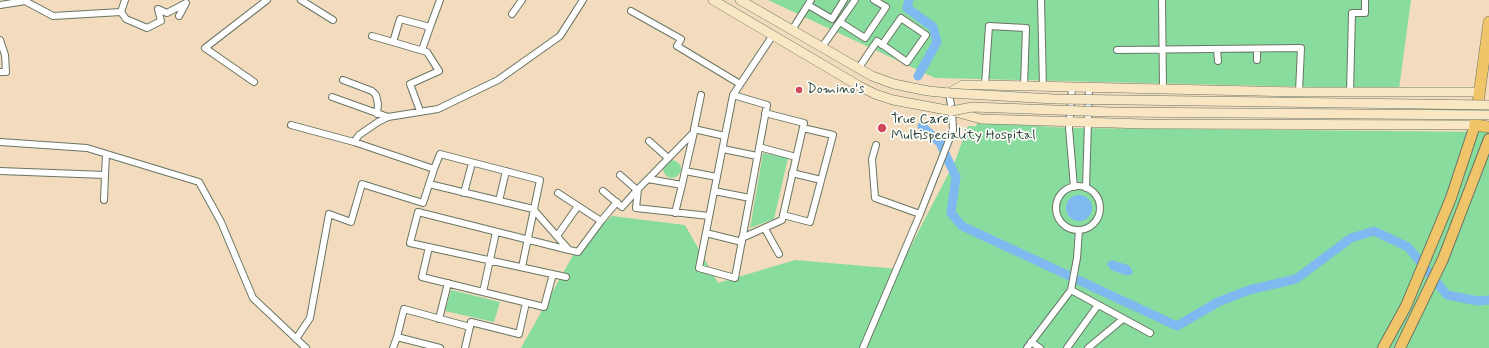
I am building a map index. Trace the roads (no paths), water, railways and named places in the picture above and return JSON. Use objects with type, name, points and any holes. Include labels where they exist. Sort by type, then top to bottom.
[{"type":"highway","points":[[1489,22],[1484,92],[1475,125],[1489,127]]},
{"type":"main road","points":[[713,0],[875,94],[893,100],[952,111],[981,119],[1087,123],[1475,125],[1451,198],[1431,248],[1406,306],[1383,348]]},
{"type":"main road","points":[[742,0],[872,76],[894,84],[928,91],[1054,99],[1489,105]]},
{"type":"main road","points":[[774,35],[780,23]]},
{"type":"main road","points":[[949,93],[963,85],[1299,92],[1484,92]]},
{"type":"main road","points":[[952,111],[972,107],[1112,112],[1489,115]]},
{"type":"main road","points":[[1400,348],[1443,259],[1489,139]]},
{"type":"street","points":[[125,0],[122,12],[126,19],[147,28],[161,21],[158,9],[167,13],[186,3],[179,16]]},
{"type":"street","points":[[254,82],[204,48],[267,0]]},
{"type":"street","points":[[301,0],[334,20]]},
{"type":"street","points":[[422,50],[440,0]]},
{"type":"street","points":[[512,14],[522,0]]},
{"type":"street","points":[[354,142],[359,135],[378,122],[388,118],[420,111],[438,109],[498,80],[560,36],[582,0]]},
{"type":"street","points":[[792,30],[810,2],[832,19],[844,0]]},
{"type":"street","points":[[822,47],[855,0]]},
{"type":"street","points":[[840,22],[865,38],[886,7],[874,0]]},
{"type":"street","points":[[1041,0],[1043,87]]},
{"type":"street","points":[[1162,0],[1163,89]]},
{"type":"street","points":[[1350,92],[1352,13],[1365,13],[1365,0]]},
{"type":"street","points":[[0,5],[25,1],[53,16],[122,12]]},
{"type":"street","points":[[630,11],[681,39],[678,46],[740,84]]},
{"type":"street","points":[[858,69],[877,41],[907,62],[926,35],[901,18],[882,44]]},
{"type":"street","points":[[393,42],[400,19],[430,28]]},
{"type":"street","points":[[985,85],[989,26],[1026,28],[1024,86]]},
{"type":"street","points":[[733,94],[767,105],[735,278],[699,268],[733,94],[774,35]]},
{"type":"street","points":[[372,36],[427,52],[439,72],[410,84],[420,111]]},
{"type":"street","points":[[0,40],[6,55],[6,72],[0,72]]},
{"type":"street","points":[[1117,50],[1301,48],[1299,92]]},
{"type":"street","points":[[1217,49],[1218,60]]},
{"type":"street","points":[[1257,49],[1257,60]]},
{"type":"street","points":[[343,80],[372,91],[376,95],[376,114]]},
{"type":"street","points":[[1072,87],[1069,122],[1074,187]]},
{"type":"street","points":[[1086,188],[1087,123],[1090,87]]},
{"type":"street","points":[[863,348],[920,214],[953,130],[949,93]]},
{"type":"street","points":[[675,213],[701,95]]},
{"type":"street","points":[[332,98],[388,118]]},
{"type":"street","points":[[706,233],[742,240],[782,220],[804,123],[765,113]]},
{"type":"street","points":[[290,125],[354,142],[434,169]]},
{"type":"street","points":[[783,215],[810,222],[833,135],[802,128]]},
{"type":"street","points":[[694,131],[725,136]]},
{"type":"street","points":[[603,191],[622,206],[694,131]]},
{"type":"street","points":[[649,141],[668,158]]},
{"type":"street","points":[[0,142],[87,148],[199,182],[221,222],[253,298],[306,348]]},
{"type":"street","points":[[876,145],[872,159],[875,198],[920,214]]},
{"type":"street","points":[[759,147],[796,157]]},
{"type":"street","points":[[723,149],[757,156]]},
{"type":"street","points":[[104,200],[106,154]]},
{"type":"street","points":[[522,268],[540,180],[440,154],[423,203],[418,212],[410,243],[522,268],[566,277]]},
{"type":"street","points":[[464,193],[472,162]]},
{"type":"street","points":[[0,171],[105,175]]},
{"type":"street","points":[[499,201],[506,171]]},
{"type":"street","points":[[685,171],[717,177]]},
{"type":"street","points":[[792,173],[821,180]]},
{"type":"street","points":[[620,175],[638,190]]},
{"type":"street","points":[[648,179],[682,185]]},
{"type":"street","points":[[296,338],[310,318],[329,214],[351,222],[362,184],[423,203]]},
{"type":"street","points":[[429,184],[533,209],[569,250]]},
{"type":"street","points":[[1074,187],[1086,188],[1095,194],[1098,200],[1099,214],[1092,226],[1079,230],[1072,230],[1060,221],[1056,207],[1062,194],[1074,187]]},
{"type":"street","points":[[638,190],[636,208],[709,216]]},
{"type":"street","points":[[714,191],[750,198]]},
{"type":"street","points":[[558,193],[601,221]]},
{"type":"street","points":[[418,212],[578,252],[617,202]]},
{"type":"street","points":[[557,236],[578,206]]},
{"type":"street","points":[[765,229],[779,254]]},
{"type":"street","points":[[1027,348],[1071,290],[1077,258],[1079,230]]},
{"type":"street","points":[[483,292],[496,232]]},
{"type":"street","points":[[429,247],[422,277],[544,307],[553,274]]},
{"type":"street","points":[[439,319],[448,283]]},
{"type":"street","points":[[1071,290],[1150,333]]},
{"type":"street","points":[[1067,348],[1098,305]]},
{"type":"street","points":[[465,348],[471,322],[518,334],[524,308]]},
{"type":"street","points":[[393,348],[404,309],[470,327]]},
{"type":"street","points":[[1088,348],[1123,318]]},
{"type":"street","points":[[396,336],[440,348]]},
{"type":"street","points":[[1032,342],[1040,348]]},
{"type":"water","points":[[1079,195],[1088,199],[1092,208],[1088,217],[1079,221],[1070,217],[1066,208],[1070,199]]},
{"type":"water","points":[[1111,260],[1128,265],[1133,273],[1131,275],[1125,275],[1111,270],[1107,264]]},
{"type":"waterway","points":[[909,0],[907,8],[933,27],[937,42],[918,76]]},
{"type":"waterway","points":[[922,126],[940,143],[956,177],[951,213],[962,226],[1177,326],[1218,302],[1249,290],[1296,279],[1351,238],[1374,231],[1408,247],[1447,295],[1478,301],[1489,300]]},
{"type":"place","name":"Domino's","points":[[799,90]]},
{"type":"place","name":"True Care Multispeciality Hospital","points":[[882,128]]}]
